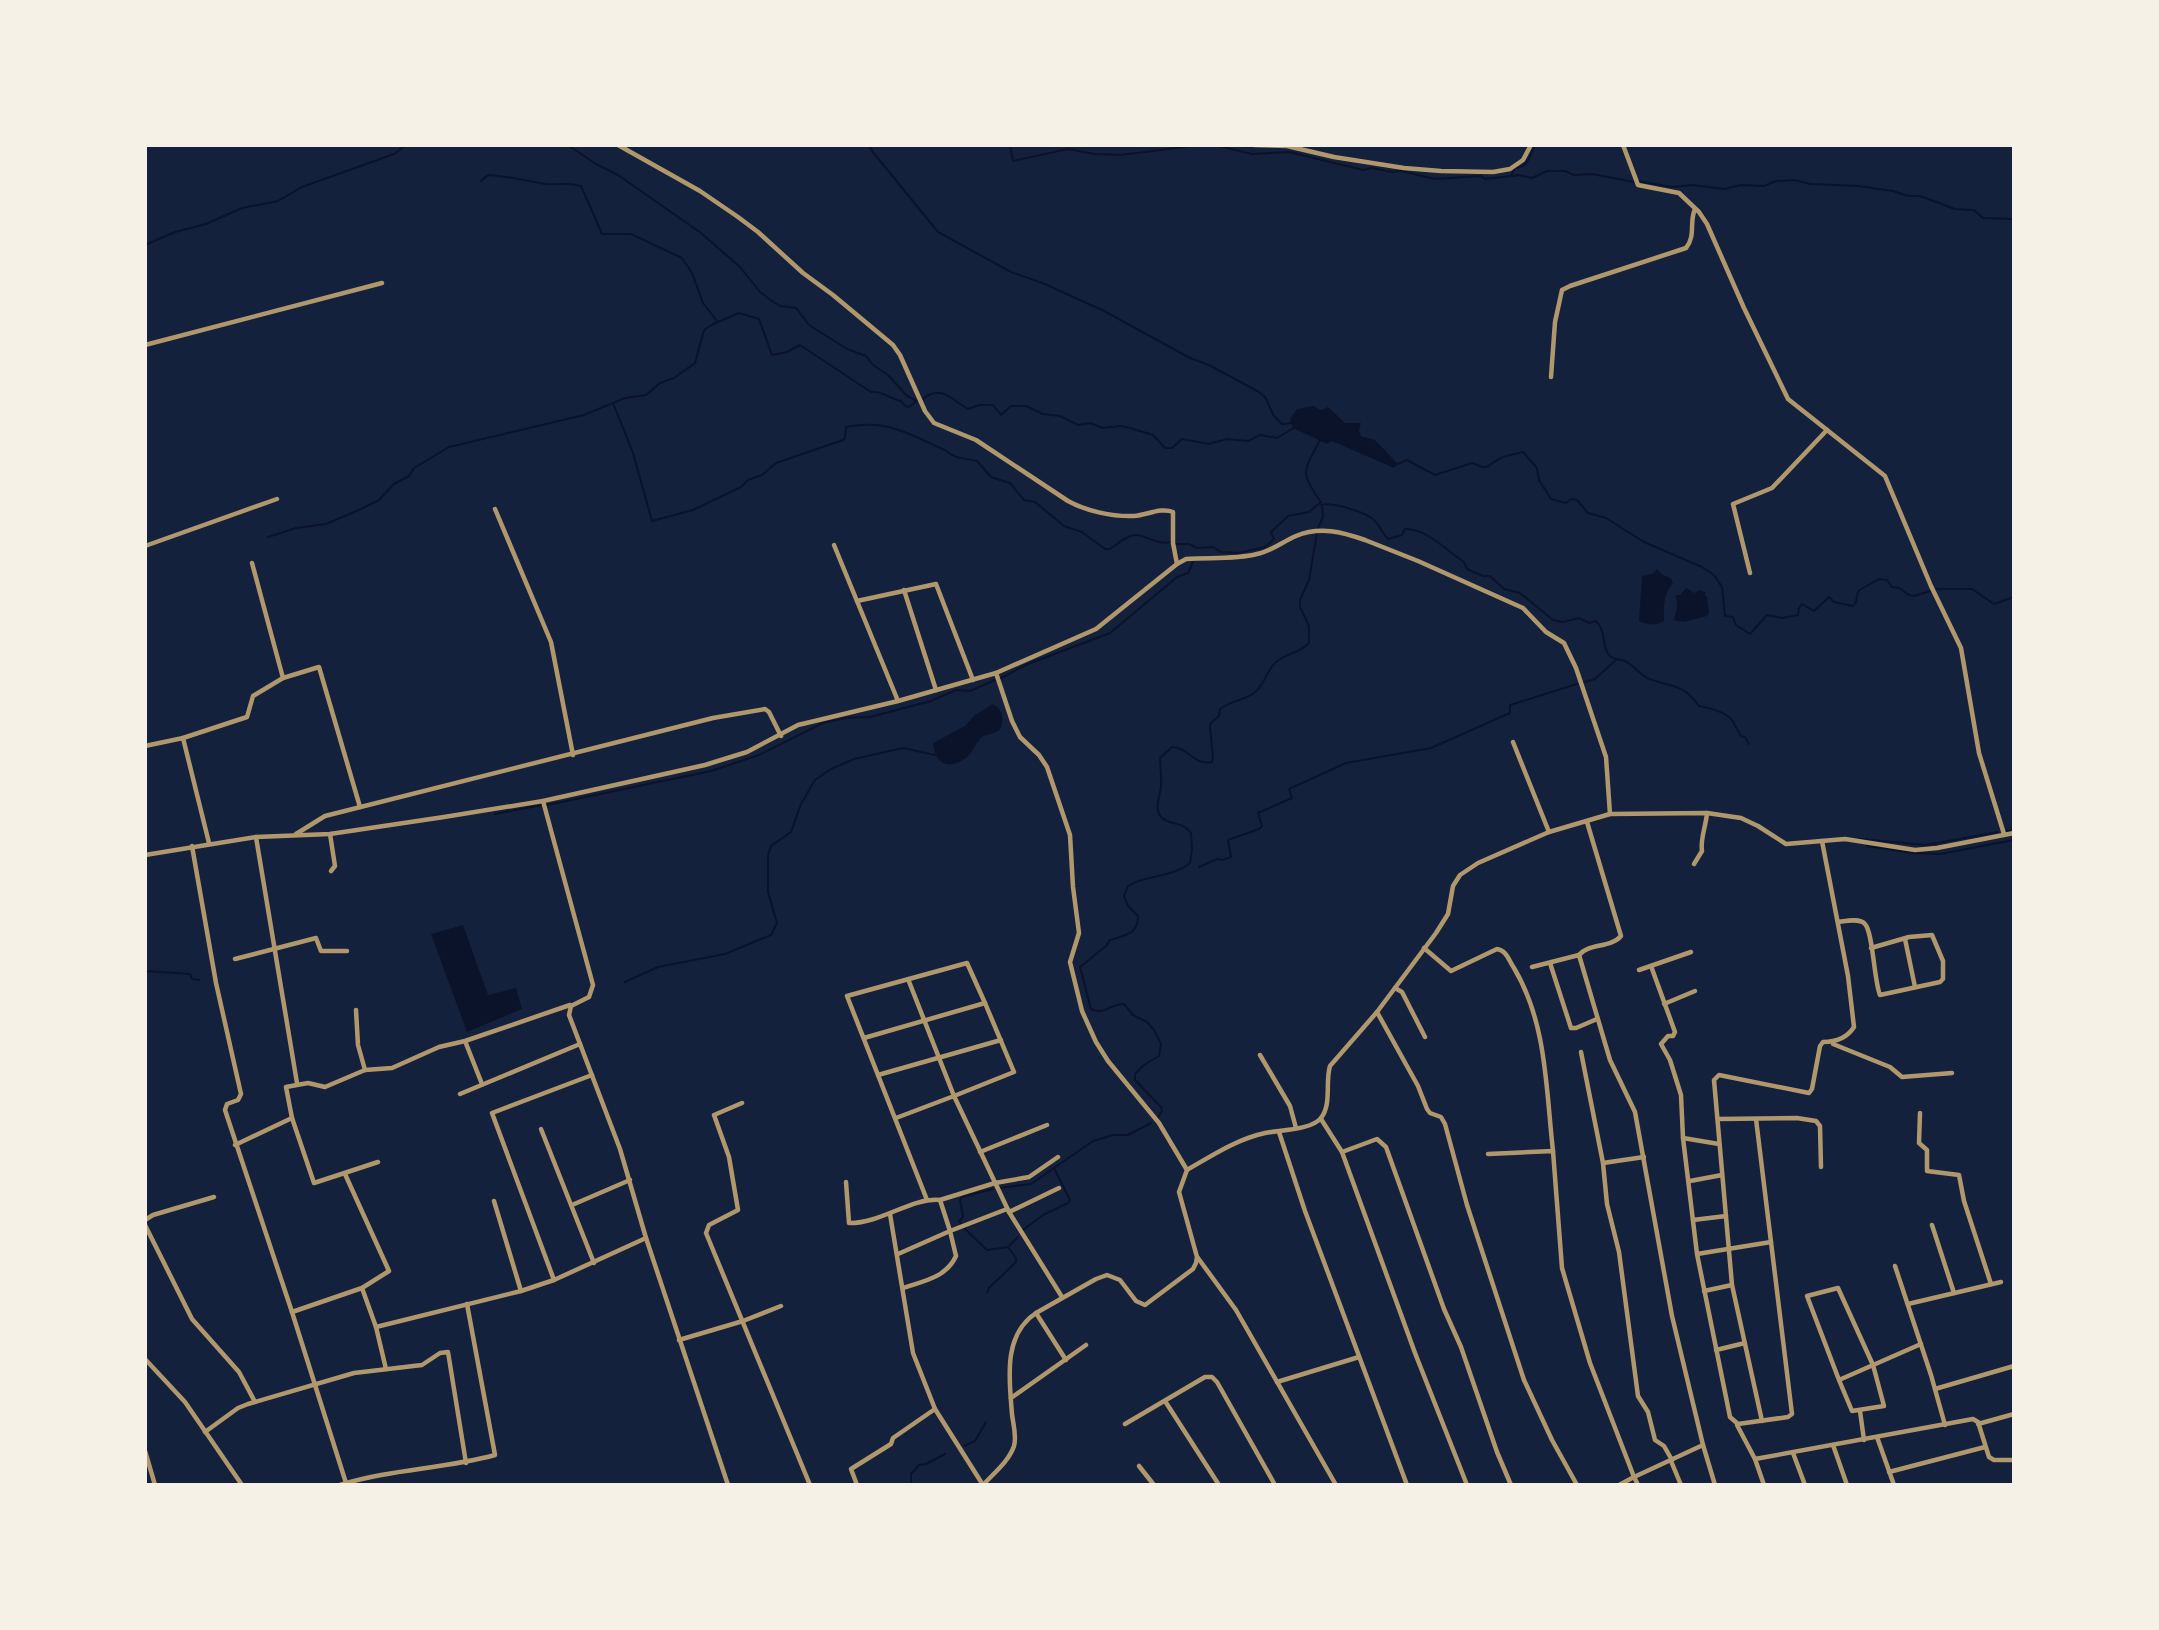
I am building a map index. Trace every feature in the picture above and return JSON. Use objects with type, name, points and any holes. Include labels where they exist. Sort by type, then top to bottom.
[{"type":"street","points":[[618,145],[700,191],[738,216],[803,273],[893,345],[925,411],[934,423],[976,440],[1068,501],[1083,508],[1133,516],[1164,510],[1173,512],[1173,543],[1177,564]]},
{"type":"street","points":[[1254,145],[1287,146],[1334,157],[1404,168],[1480,172],[1510,169],[1526,157],[1531,145]]},
{"type":"street","points":[[1623,145],[1638,185],[1679,193],[1707,224],[1788,399],[1885,476],[1931,586],[1961,648],[1979,754],[2004,834]]},
{"type":"street","points":[[1551,377],[1555,323],[1562,290],[1686,248],[1693,235],[1692,217],[1695,208]]},
{"type":"street","points":[[145,345],[382,283]]},
{"type":"street","points":[[1750,573],[1733,504],[1772,488],[1827,430]]},
{"type":"street","points":[[145,547],[277,499]]},
{"type":"street","points":[[495,509],[551,642],[573,755]]},
{"type":"street","points":[[145,855],[256,837],[330,834],[542,800],[705,765],[747,752],[798,725],[898,701],[996,673],[1096,629],[1177,564],[1190,559],[1253,555],[1270,551],[1294,537],[1312,531],[1343,533],[1418,561],[1522,608],[1546,632],[1569,648],[1606,757],[1610,814]]},
{"type":"street","points":[[834,545],[898,701]]},
{"type":"street","points":[[252,563],[283,678]]},
{"type":"street","points":[[857,601],[938,585],[973,680]]},
{"type":"street","points":[[904,590],[936,690]]},
{"type":"street","points":[[145,746],[183,738],[247,717],[253,696],[283,678],[319,667],[360,807]]},
{"type":"street","points":[[996,673],[1020,737],[1047,767],[1070,835],[1079,933],[1070,962],[1082,1011],[1108,1061],[1159,1124],[1187,1170]]},
{"type":"street","points":[[295,834],[325,816],[668,729],[762,709],[769,712],[781,736]]},
{"type":"street","points":[[183,738],[209,843]]},
{"type":"street","points":[[1513,742],[1549,832]]},
{"type":"street","points":[[378,1162],[314,1183],[292,1118],[286,1087],[297,1083],[325,1087],[365,1070],[392,1068],[439,1047],[465,1041],[574,1004],[589,996],[593,985],[542,800]]},
{"type":"street","points":[[1694,864],[1702,851],[1700,843],[1706,828],[1707,813]]},
{"type":"street","points":[[1336,1485],[1236,1310],[1197,1257],[1179,1192],[1187,1170],[1228,1147],[1263,1133],[1312,1125],[1321,1119],[1327,1099],[1330,1066],[1377,1012],[1448,914],[1453,886],[1460,875],[1478,863],[1549,832],[1610,814],[1707,813],[1741,818],[1786,844],[1845,839],[1915,850],[2014,834]]},
{"type":"street","points":[[1531,967],[1579,955],[1585,949],[1617,940],[1620,936],[1587,822]]},
{"type":"street","points":[[330,834],[335,866],[331,871]]},
{"type":"street","points":[[256,837],[297,1083]]},
{"type":"street","points":[[1822,841],[1854,1027],[1832,1043]]},
{"type":"street","points":[[192,846],[216,983],[241,1094],[237,1100],[225,1107],[292,1312],[343,1484],[430,1466],[466,1463],[495,1455],[467,1304]]},
{"type":"street","points":[[1838,922],[1866,924],[1880,995],[1944,979],[1943,961],[1933,935],[1871,948]]},
{"type":"street","points":[[235,959],[316,938],[321,951],[347,951]]},
{"type":"street","points":[[1905,939],[1915,987]]},
{"type":"street","points":[[1424,948],[1451,971],[1497,948],[1506,954],[1527,996],[1542,1045],[1562,1268],[1590,1363],[1638,1485]]},
{"type":"street","points":[[1639,970],[1691,952]]},
{"type":"street","points":[[1579,955],[1610,1060],[1635,1112],[1662,1267],[1703,1445],[1715,1485]]},
{"type":"street","points":[[895,1118],[1014,1072],[967,963],[847,996],[927,1200]]},
{"type":"street","points":[[1550,963],[1571,1028],[1597,1019]]},
{"type":"street","points":[[1651,966],[1675,1032],[1674,1036],[1663,1040],[1661,1044],[1670,1060],[1681,1095],[1683,1138],[1698,1254],[1730,1417],[1736,1423],[1755,1460],[1764,1485]]},
{"type":"street","points":[[908,979],[954,1096],[1008,1210],[1062,1297]]},
{"type":"street","points":[[1395,988],[1402,992],[1425,1037]]},
{"type":"street","points":[[1664,1004],[1695,992]]},
{"type":"street","points":[[864,1038],[985,1003]]},
{"type":"street","points":[[574,1004],[568,1012],[630,1180],[646,1238],[728,1485]]},
{"type":"street","points":[[356,1010],[358,1045],[365,1070]]},
{"type":"street","points":[[1377,1012],[1430,1114],[1441,1117],[1445,1124],[1471,1217],[1524,1380],[1577,1485]]},
{"type":"street","points":[[878,1075],[1001,1040]]},
{"type":"street","points":[[465,1041],[482,1084]]},
{"type":"street","points":[[1762,1421],[1732,1285],[1714,1080],[1716,1076],[1722,1075],[1807,1094],[1812,1089],[1820,1046],[1824,1042],[1890,1067],[1902,1077],[1952,1073]]},
{"type":"street","points":[[460,1094],[580,1044]]},
{"type":"street","points":[[1581,1052],[1604,1163],[1607,1204],[1619,1252],[1638,1396],[1648,1412],[1655,1440],[1664,1447],[1681,1485]]},
{"type":"street","points":[[1260,1055],[1290,1106],[1296,1128]]},
{"type":"street","points":[[554,1280],[492,1113],[592,1075]]},
{"type":"street","points":[[742,1103],[714,1115],[729,1157],[738,1210],[706,1229],[810,1485]]},
{"type":"street","points":[[1920,1113],[1919,1143],[1927,1150],[1927,1171],[1959,1175],[1964,1201],[1991,1284]]},
{"type":"street","points":[[235,1144],[292,1118]]},
{"type":"street","points":[[1719,1119],[1797,1118],[1818,1123],[1821,1167]]},
{"type":"street","points":[[1321,1119],[1342,1152],[1415,1353],[1467,1485]]},
{"type":"street","points":[[1736,1423],[1788,1417],[1792,1413],[1756,1119]]},
{"type":"street","points":[[980,1152],[1047,1125]]},
{"type":"street","points":[[541,1129],[594,1263]]},
{"type":"street","points":[[1279,1132],[1305,1211],[1407,1485]]},
{"type":"street","points":[[1683,1138],[1719,1144]]},
{"type":"street","points":[[1342,1152],[1377,1139],[1386,1147],[1511,1485]]},
{"type":"street","points":[[1488,1154],[1553,1151]]},
{"type":"street","points":[[846,1182],[849,1223],[890,1214],[927,1200],[940,1200],[995,1183],[1029,1177],[1058,1157]]},
{"type":"street","points":[[1604,1163],[1644,1157]]},
{"type":"street","points":[[292,1312],[362,1288],[389,1272],[345,1174]]},
{"type":"street","points":[[1690,1181],[1722,1175]]},
{"type":"street","points":[[572,1205],[630,1180]]},
{"type":"street","points":[[898,1254],[1059,1188]]},
{"type":"street","points":[[214,1197],[153,1215],[145,1222],[192,1319],[239,1372],[255,1402]]},
{"type":"street","points":[[904,1288],[942,1274],[956,1256],[940,1200]]},
{"type":"street","points":[[494,1201],[521,1291]]},
{"type":"street","points":[[890,1214],[913,1353],[935,1409],[983,1485],[1013,1450],[1015,1441],[1011,1399],[1011,1345],[1027,1319],[1062,1297],[1107,1275],[1120,1280],[1136,1301],[1145,1305],[1193,1269],[1197,1257]]},
{"type":"street","points":[[1693,1220],[1726,1216]]},
{"type":"street","points":[[1932,1226],[1954,1293]]},
{"type":"street","points":[[376,1327],[521,1291],[554,1280],[646,1238]]},
{"type":"street","points":[[1698,1254],[1772,1242]]},
{"type":"street","points":[[1895,1266],[1945,1424]]},
{"type":"street","points":[[1908,1304],[2001,1282]]},
{"type":"street","points":[[1704,1291],[1732,1285]]},
{"type":"street","points":[[362,1288],[376,1327],[386,1369]]},
{"type":"street","points":[[1838,1288],[1873,1365],[1884,1406],[1852,1411],[1839,1380],[1807,1296],[1838,1288]]},
{"type":"street","points":[[679,1340],[743,1321],[781,1306]]},
{"type":"street","points":[[1036,1313],[1066,1360]]},
{"type":"street","points":[[1716,1350],[1745,1343]]},
{"type":"street","points":[[1839,1380],[1921,1344]]},
{"type":"street","points":[[1011,1399],[1086,1345]]},
{"type":"street","points":[[205,1433],[238,1408],[255,1402],[354,1373],[422,1365],[440,1353],[448,1352],[466,1463]]},
{"type":"street","points":[[1277,1382],[1359,1357]]},
{"type":"street","points":[[145,1359],[176,1390],[242,1485]]},
{"type":"street","points":[[1935,1389],[2014,1366]]},
{"type":"street","points":[[1125,1424],[1205,1377],[1212,1377],[1275,1485]]},
{"type":"street","points":[[1165,1401],[1219,1485]]},
{"type":"street","points":[[857,1485],[851,1469],[891,1444],[893,1438],[935,1409]]},
{"type":"street","points":[[1860,1411],[1864,1440]]},
{"type":"street","points":[[1978,1424],[2014,1413]]},
{"type":"street","points":[[1755,1460],[1973,1419],[1978,1424],[1991,1459],[2014,1460]]},
{"type":"street","points":[[1877,1437],[1894,1485]]},
{"type":"street","points":[[1619,1485],[1703,1445]]},
{"type":"street","points":[[1833,1445],[1847,1485]]},
{"type":"street","points":[[1889,1472],[1986,1447]]},
{"type":"street","points":[[145,1451],[155,1485]]},
{"type":"street","points":[[1793,1452],[1805,1485]]},
{"type":"street","points":[[1139,1466],[1154,1485]]},
{"type":"water","points":[[1313,406],[1321,410],[1328,407],[1345,423],[1361,423],[1361,436],[1375,440],[1398,464],[1394,468],[1332,441],[1327,444],[1293,428],[1290,419],[1297,409]]},
{"type":"water","points":[[1657,569],[1671,578],[1673,584],[1666,596],[1664,621],[1649,624],[1639,621],[1642,576],[1652,574]]},
{"type":"water","points":[[1686,588],[1695,593],[1699,590],[1706,592],[1709,613],[1707,616],[1684,622],[1674,620],[1676,595],[1680,595]]},
{"type":"water","points":[[993,704],[1002,716],[1000,730],[982,737],[961,761],[949,765],[940,761],[933,743],[965,726],[975,715]]},
{"type":"water","points":[[463,925],[488,995],[516,988],[522,1009],[467,1032],[431,934]]},
{"type":"waterway","points":[[145,245],[175,232],[206,224],[242,208],[278,201],[302,187],[394,154],[406,145]]},
{"type":"waterway","points":[[268,537],[296,528],[326,524],[361,509],[379,500],[394,484],[409,476],[414,468],[449,447],[584,415],[625,398],[646,395],[660,383],[674,378],[695,363],[704,330],[739,313],[759,319],[772,355],[787,352],[800,345],[871,392],[882,393],[909,407],[917,401],[907,396],[866,356],[847,349],[809,325],[796,308],[780,306],[760,292],[740,267],[701,233],[618,175],[568,145]]},
{"type":"waterway","points":[[869,145],[938,232],[1011,272],[1104,311],[1190,358],[1209,365],[1259,392],[1282,424],[1292,423]]},
{"type":"waterway","points":[[1010,145],[1013,161],[1068,149],[1120,155],[1193,146],[1219,146],[1252,154],[1289,152],[1363,170],[1372,168],[1401,171],[1435,179],[1511,176],[1515,168],[1526,163],[1535,145]]},
{"type":"waterway","points":[[1512,176],[1532,178],[1547,171],[1565,171],[1574,175],[1592,174],[1634,182]]},
{"type":"waterway","points":[[481,181],[488,175],[546,184],[581,186],[602,234],[631,234],[682,258],[692,273],[703,303],[717,321]]},
{"type":"waterway","points":[[1638,181],[1672,187],[1692,185],[1724,189],[1795,180],[1810,184],[1858,186],[1920,196],[1955,209],[1974,210],[1983,218],[2014,221]]},
{"type":"waterway","points":[[923,399],[941,393],[968,409],[979,405],[993,405],[1001,415],[1011,406],[1026,406],[1043,414],[1060,416],[1078,425],[1090,423],[1103,428],[1130,428],[1153,435],[1165,448],[1172,448],[1182,439],[1209,444],[1227,439],[1248,441],[1260,435],[1277,438],[1294,428]]},
{"type":"waterway","points":[[613,403],[633,453],[652,521],[693,510],[741,487],[776,463],[843,440],[846,427],[875,425],[898,430],[957,457],[977,461],[991,477],[1010,483],[1024,500],[1035,502],[1064,526],[1082,532],[1105,549],[1110,549],[1127,537],[1135,535],[1159,542],[1171,542]]},
{"type":"waterway","points":[[1320,440],[1306,471],[1309,483],[1320,501]]},
{"type":"waterway","points":[[1398,464],[1407,460],[1435,475],[1472,463],[1487,467],[1501,458],[1523,452],[1537,468],[1539,480],[1551,499],[1566,503],[1571,499],[1577,500],[1588,513],[1606,518],[1644,542],[1702,567],[1714,575],[1722,587],[1725,616],[1733,617],[1736,625],[1750,634],[1767,615],[1782,618],[1798,615],[1802,604],[1814,611],[1829,597],[1834,602],[1853,606],[1858,591],[1879,579],[1887,580],[1892,587],[1914,596],[1937,589],[1972,589],[1994,604],[2014,597]]},
{"type":"waterway","points":[[1175,544],[1189,544],[1197,548],[1213,547],[1221,552],[1238,553],[1265,547],[1274,539],[1271,532],[1288,516],[1309,512],[1321,502]]},
{"type":"waterway","points":[[1321,505],[1341,506],[1365,514],[1375,521],[1388,539],[1402,535],[1405,529],[1421,532],[1464,562],[1467,569],[1490,576],[1504,589],[1520,593],[1553,620],[1563,622],[1579,618],[1589,623],[1596,621],[1602,630],[1607,653],[1625,661],[1647,678],[1682,689],[1699,706],[1725,714],[1749,744]]},
{"type":"waterway","points":[[1318,528],[1323,517],[1322,506]]},
{"type":"waterway","points":[[1157,1119],[1162,1111],[1161,1107],[1135,1080],[1135,1074],[1159,1056],[1161,1044],[1154,1030],[1147,1022],[1133,1015],[1124,1004],[1100,1011],[1091,1009],[1080,967],[1110,940],[1130,933],[1136,927],[1138,916],[1128,906],[1124,896],[1128,886],[1143,879],[1175,871],[1190,863],[1191,833],[1159,814],[1160,758],[1172,747],[1200,761],[1212,762],[1210,726],[1219,716],[1220,709],[1254,693],[1276,662],[1309,643],[1309,626],[1300,607],[1300,600],[1309,580],[1317,533]]},
{"type":"waterway","points":[[1001,678],[1028,664],[1110,633],[1177,577],[1188,573],[1193,562]]},
{"type":"waterway","points":[[1584,682],[1595,679],[1616,660]]},
{"type":"waterway","points":[[547,805],[711,771],[759,755],[823,723],[870,717],[931,701],[956,690],[970,691],[995,680]]},
{"type":"waterway","points":[[1199,867],[1217,859],[1231,857],[1228,840],[1259,829],[1262,826],[1258,813],[1292,798],[1289,789],[1346,763],[1431,748],[1510,713],[1510,705],[1577,684]]},
{"type":"waterway","points":[[625,982],[658,967],[725,954],[771,935],[777,923],[768,892],[768,855],[771,846],[791,832],[801,804],[815,780],[854,759],[903,748],[935,755]]},
{"type":"waterway","points":[[495,814],[542,805]]},
{"type":"waterway","points":[[2006,831],[2014,830]]},
{"type":"waterway","points":[[1860,839],[1926,845],[1998,832]]},
{"type":"waterway","points":[[1867,846],[1940,854],[2014,840]]},
{"type":"waterway","points":[[145,971],[190,974],[192,979],[199,980]]},
{"type":"waterway","points":[[999,1188],[1031,1184],[1093,1141],[1113,1135],[1128,1135],[1151,1123]]},
{"type":"waterway","points":[[1023,1230],[1070,1200],[1054,1168]]},
{"type":"waterway","points":[[962,1225],[959,1221],[963,1217],[960,1200],[962,1197],[993,1189]]},
{"type":"waterway","points":[[965,1229],[987,1250],[1008,1247]]},
{"type":"waterway","points":[[987,1292],[1016,1262],[1008,1247],[1018,1237]]},
{"type":"waterway","points":[[964,1446],[975,1441],[986,1422]]},
{"type":"waterway","points":[[911,1485],[911,1474],[919,1465],[945,1454]]}]
